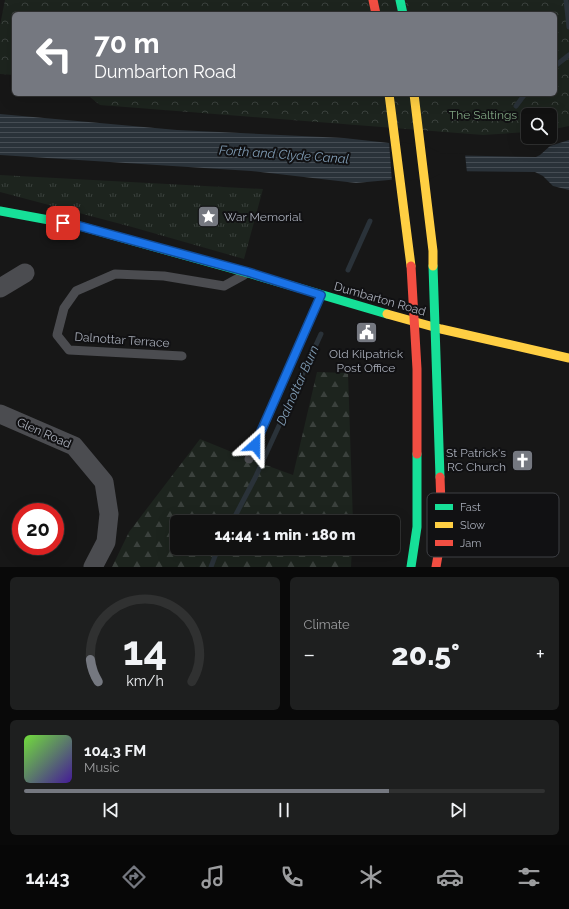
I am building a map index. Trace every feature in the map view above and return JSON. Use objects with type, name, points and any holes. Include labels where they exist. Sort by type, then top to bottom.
[{"type":"main road","points":[[373,0],[376,12]]},
{"type":"main road","points":[[400,0],[403,12]]},
{"type":"main road","points":[[389,96],[410,255],[417,369],[416,527],[411,567]]},
{"type":"main road","points":[[414,96],[433,251],[441,493]]},
{"type":"main road","name":"Dumbarton Road","points":[[0,211],[76,225],[248,272],[321,295],[441,329],[569,358]]},
{"type":"main road","points":[[436,567],[438,557]]},
{"type":"street","points":[[0,288],[25,273]]},
{"type":"street","name":"Glen Road","points":[[0,414],[74,446],[104,482],[109,514],[106,542],[93,567]]},
{"type":"lane","name":"Dalnottar Terrace","points":[[182,356],[69,350],[57,335],[64,308],[76,291],[115,274],[164,276],[224,286],[248,272]]},
{"type":"lane","points":[[249,459],[321,295]]},
{"type":"green space","name":"The Saltings","points":[[5,0],[569,0],[569,126],[557,129],[557,108],[521,108],[521,132],[483,135],[100,105],[89,96],[557,96],[557,12],[12,12],[12,75],[0,74],[0,25]]},
{"type":"green space","points":[[0,175],[263,189],[244,259],[132,227],[0,192]]},
{"type":"green space","points":[[317,372],[348,373],[353,515],[170,515],[170,555],[352,555],[351,567],[112,567],[129,532],[200,439],[293,475]]},
{"type":"water","name":"Forth and Clyde Canal","points":[[0,114],[177,130],[344,138],[425,147],[439,155],[536,157],[550,146],[569,140],[569,190],[553,186],[543,176],[535,172],[442,171],[432,176],[356,183],[251,171],[0,155]]},
{"type":"pier","points":[[389,141],[425,145],[440,153],[465,154],[467,173],[442,173],[432,178],[392,182]]},
{"type":"waterway","name":"Dalnottar Burn","points":[[566,0],[569,27]]},
{"type":"waterway","name":"Dalnottar Burn","points":[[557,64],[569,55]]},
{"type":"waterway","name":"Dalnottar Burn","points":[[516,106],[524,96]]},
{"type":"waterway","name":"Dalnottar Burn","points":[[348,270],[370,221]]},
{"type":"waterway","name":"Dalnottar Burn","points":[[236,515],[255,478],[321,334]]},
{"type":"waterway","name":"Dalnottar Burn","points":[[211,567],[215,555]]},
{"type":"traffic: fast","points":[[400,0],[403,12]]},
{"type":"traffic: fast","points":[[0,211],[76,225],[387,314]]},
{"type":"traffic: fast","points":[[433,266],[440,477]]},
{"type":"traffic: fast","points":[[411,567],[417,527],[417,454]]},
{"type":"traffic: slow","points":[[389,96],[411,266]]},
{"type":"traffic: slow","points":[[414,96],[433,251],[433,266]]},
{"type":"traffic: slow","points":[[387,314],[441,329],[569,358]]},
{"type":"traffic: jam","points":[[373,0],[376,12]]},
{"type":"traffic: jam","points":[[411,266],[417,369],[417,454]]},
{"type":"traffic: jam","points":[[440,477],[441,493]]},
{"type":"traffic: jam","points":[[436,567],[438,557]]},
{"type":"place","name":"War Memorial","points":[[208,217]]},
{"type":"place","name":"Old Kilpatrick Post Office","points":[[366,333]]},
{"type":"place","name":"St Patrick's RC Church","points":[[522,460]]},
{"type":"route","points":[[63,223],[76,225],[248,272],[321,295],[255,445]]}]
